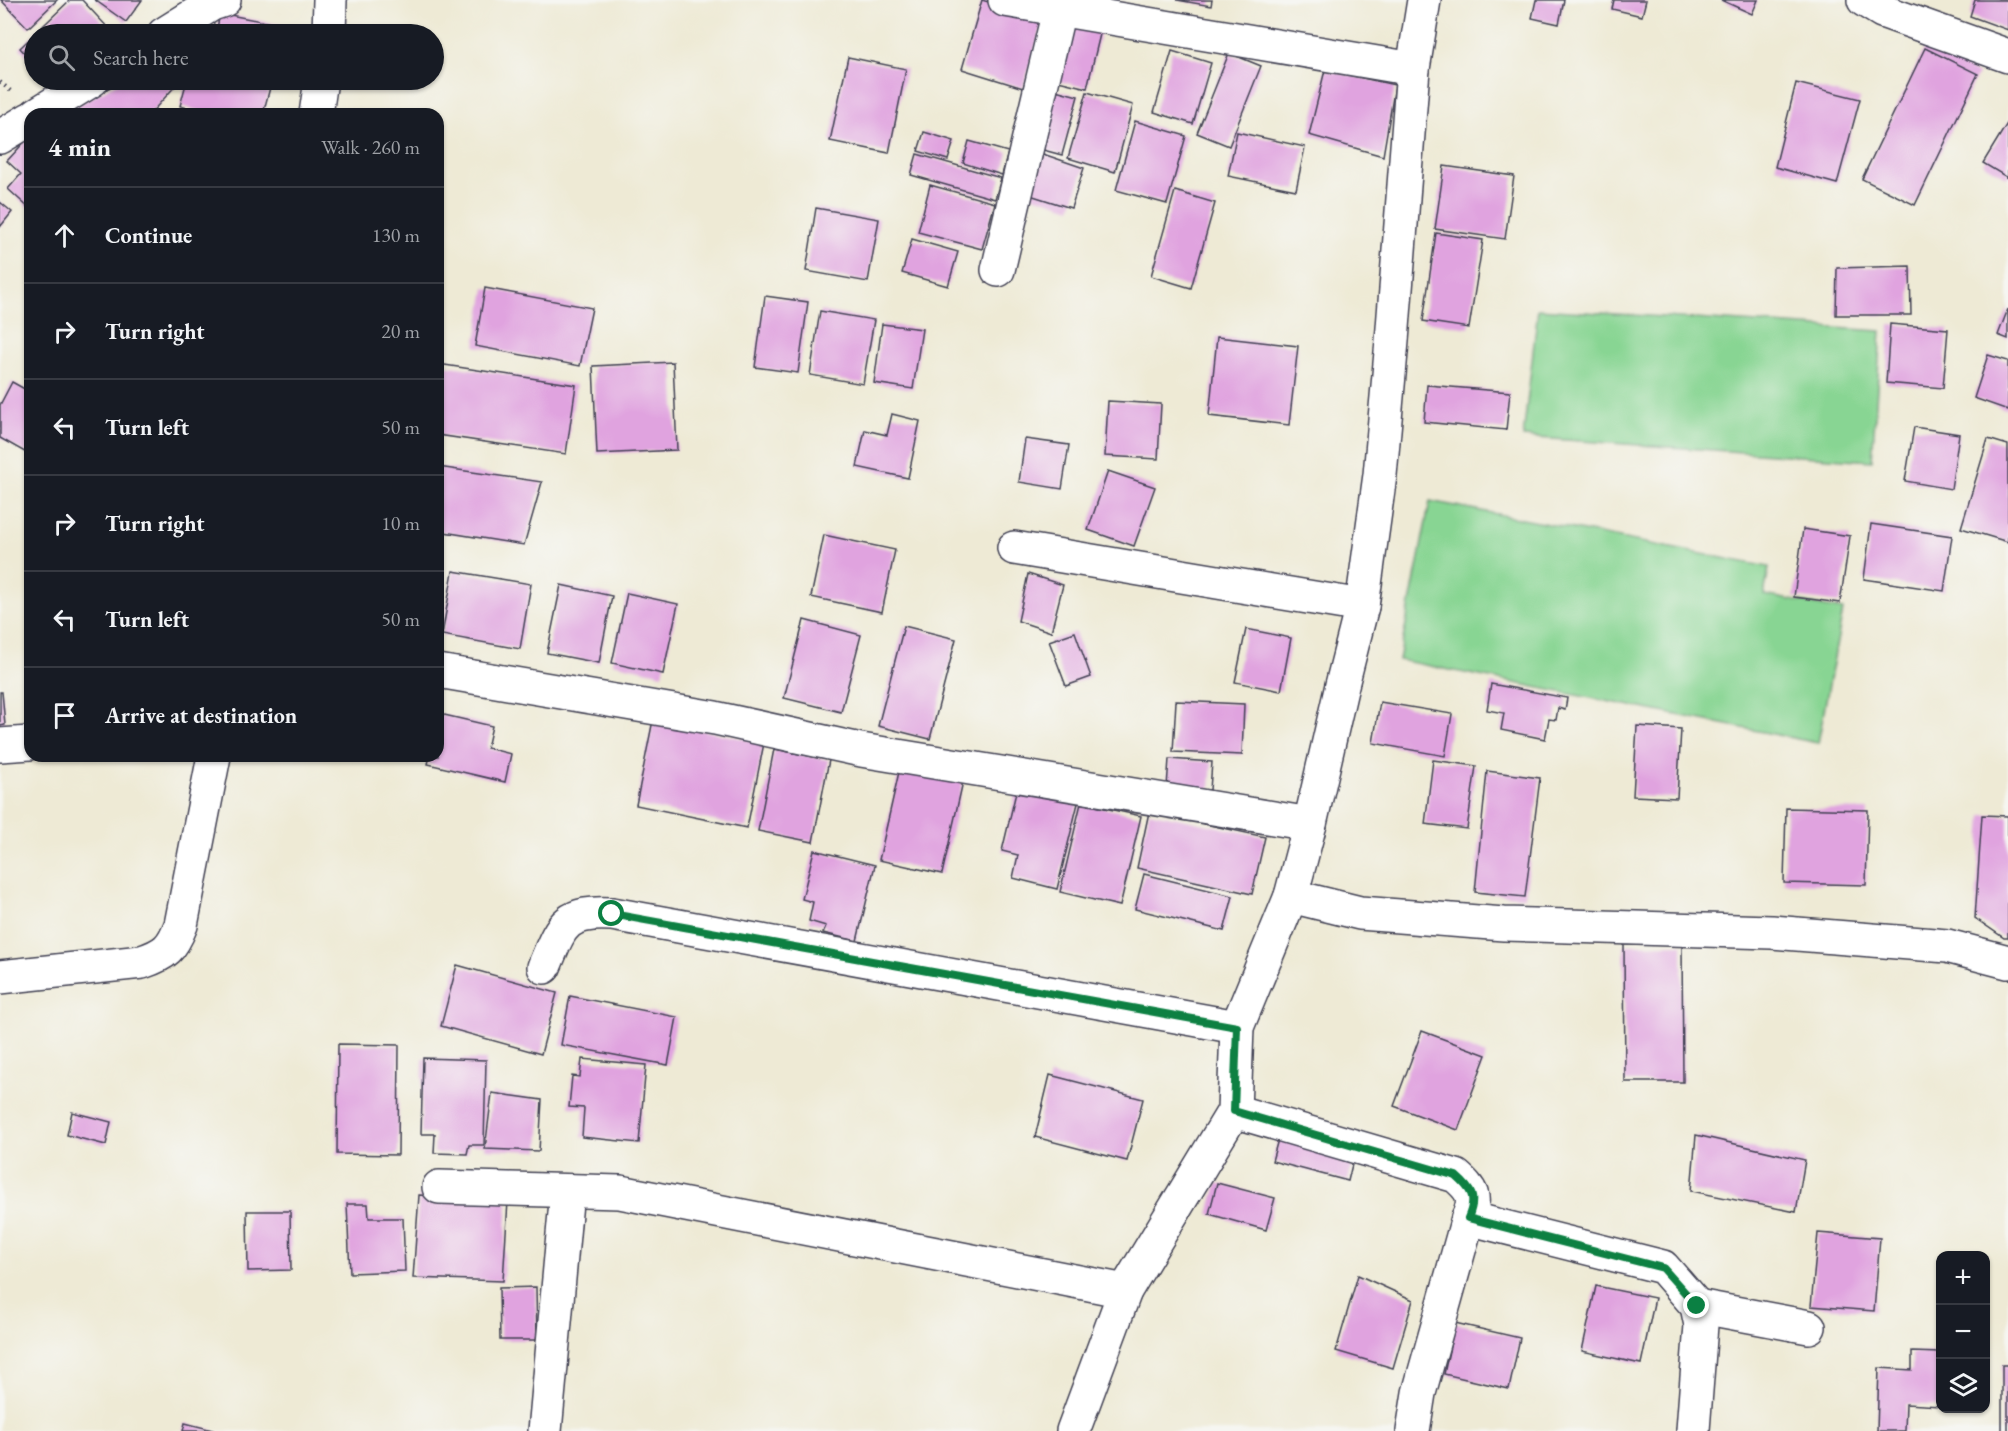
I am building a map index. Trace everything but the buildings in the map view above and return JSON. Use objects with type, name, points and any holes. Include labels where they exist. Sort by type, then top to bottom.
[{"type":"street","points":[[180,24],[212,4],[224,0]]},
{"type":"street","points":[[329,24],[330,0]]},
{"type":"street","points":[[1005,0],[1413,69]]},
{"type":"street","points":[[1073,1431],[1125,1291],[1234,1111],[1237,1027],[1291,896],[1310,824],[1341,685],[1362,606],[1380,475],[1413,69],[1424,0]]},
{"type":"street","points":[[1864,0],[1882,11],[2008,56]]},
{"type":"street","points":[[998,270],[1059,10]]},
{"type":"street","points":[[48,108],[76,90]]},
{"type":"street","points":[[317,108],[320,90]]},
{"type":"street","points":[[0,137],[24,122]]},
{"type":"street","points":[[1014,548],[1362,606]]},
{"type":"street","points":[[444,671],[715,718],[861,750],[1310,824]]},
{"type":"street","points":[[0,745],[24,743]]},
{"type":"street","points":[[0,977],[142,962],[160,956],[174,943],[181,925],[213,762]]},
{"type":"street","points":[[1291,896],[1360,913],[1504,924],[1772,932],[1947,946],[2008,962]]},
{"type":"street","points":[[544,967],[560,928],[579,916],[593,913],[612,914],[1237,1027]]},
{"type":"street","points":[[1234,1111],[1456,1176],[1469,1187],[1473,1197],[1473,1207],[1419,1393],[1413,1431]]},
{"type":"street","points":[[440,1187],[620,1192],[1125,1291]]},
{"type":"street","points":[[545,1431],[567,1191]]},
{"type":"street","points":[[1468,1218],[1663,1268],[1697,1306],[1701,1325],[1695,1431]]},
{"type":"street","points":[[1697,1306],[1809,1327]]},
{"type":"green space","points":[[1538,309],[1881,331],[1872,461],[1523,437]]},
{"type":"green space","points":[[1430,501],[1769,567],[1764,595],[1843,610],[1818,743],[1399,660]]},
{"type":"route","points":[[612,914],[1237,1027],[1234,1111],[1456,1176],[1469,1187],[1473,1197],[1473,1207],[1468,1218],[1663,1268],[1697,1306]]}]
